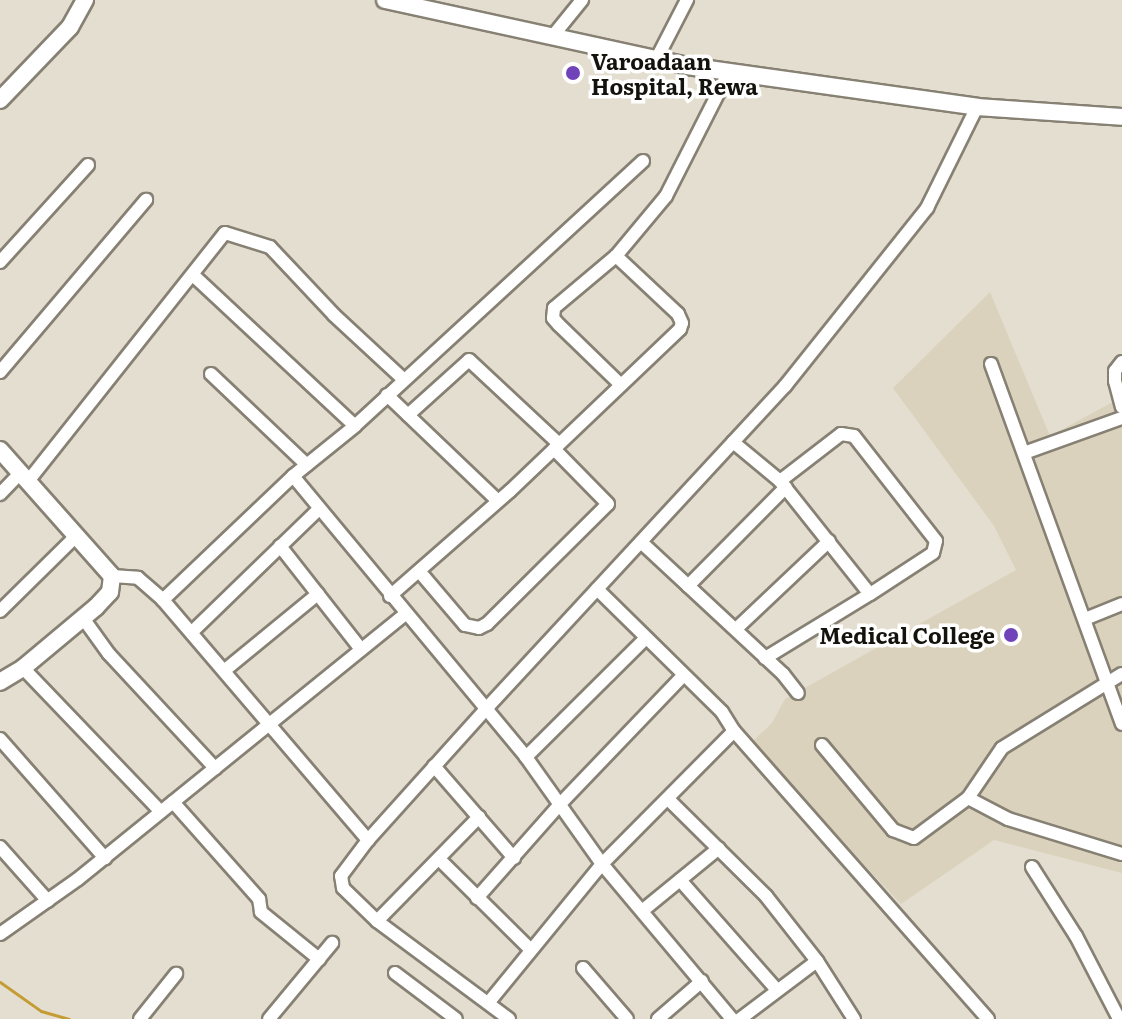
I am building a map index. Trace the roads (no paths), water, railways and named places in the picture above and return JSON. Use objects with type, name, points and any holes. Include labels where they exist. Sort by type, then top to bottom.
[{"type":"main road","points":[[0,100],[70,27],[85,0]]},
{"type":"main road","points":[[385,0],[656,60],[729,72],[977,107],[1122,117]]},
{"type":"main road","points":[[0,450],[112,576],[110,592],[83,618],[23,668],[0,682]]},
{"type":"street","points":[[552,37],[582,0]]},
{"type":"street","points":[[656,60],[687,0]]},
{"type":"street","points":[[621,385],[553,318],[554,308],[616,256],[666,196],[729,72]]},
{"type":"street","points":[[509,1019],[377,921],[340,881],[368,840],[434,766],[785,386],[896,251],[940,185],[977,107]]},
{"type":"street","points":[[163,600],[293,476],[355,426],[643,161]]},
{"type":"street","points":[[1,260],[88,165]]},
{"type":"street","points":[[0,372],[146,200]]},
{"type":"street","points":[[0,494],[25,476],[225,233],[264,242],[334,315],[403,379]]},
{"type":"street","points":[[390,596],[498,501],[680,329],[682,323],[678,314],[616,256]]},
{"type":"street","points":[[193,275],[355,426]]},
{"type":"street","points":[[408,415],[469,360],[556,446],[608,504],[487,624],[479,628],[465,625],[419,571]]},
{"type":"street","points":[[1122,362],[1115,371],[1122,407]]},
{"type":"street","points":[[991,364],[1109,680],[1122,724]]},
{"type":"street","points":[[211,374],[307,465]]},
{"type":"street","points":[[387,395],[498,501]]},
{"type":"street","points":[[1024,453],[1122,418]]},
{"type":"street","points":[[688,586],[783,484],[841,434],[854,436],[936,541],[933,553],[765,658]]},
{"type":"street","points":[[733,442],[783,484],[870,594]]},
{"type":"street","points":[[293,476],[526,757],[602,864],[732,1019]]},
{"type":"street","points":[[193,631],[319,509]]},
{"type":"street","points":[[0,611],[77,535]]},
{"type":"street","points":[[736,629],[829,541]]},
{"type":"street","points":[[641,542],[736,629],[798,693]]},
{"type":"street","points":[[280,546],[360,648]]},
{"type":"street","points":[[112,576],[138,578],[163,600],[193,631],[368,840]]},
{"type":"street","points":[[597,589],[722,712],[734,731],[988,1019]]},
{"type":"street","points":[[225,670],[318,594]]},
{"type":"street","points":[[1085,619],[1122,604]]},
{"type":"street","points":[[0,934],[105,858],[405,614]]},
{"type":"street","points":[[83,618],[109,654],[215,768]]},
{"type":"street","points":[[526,757],[646,638]]},
{"type":"street","points":[[23,668],[161,812]]},
{"type":"street","points":[[822,745],[830,760],[893,830],[904,836],[920,836],[968,798],[1002,748],[1122,674]]},
{"type":"street","points":[[477,898],[561,803],[683,676]]},
{"type":"street","points":[[489,1002],[602,864],[734,731]]},
{"type":"street","points":[[0,739],[105,858]]},
{"type":"street","points":[[434,766],[514,858]]},
{"type":"street","points":[[968,798],[1008,819],[1122,854]]},
{"type":"street","points":[[668,799],[766,896],[817,961],[854,1019]]},
{"type":"street","points":[[173,802],[259,899],[261,912],[319,959]]},
{"type":"street","points":[[377,921],[479,817]]},
{"type":"street","points":[[0,847],[48,901]]},
{"type":"street","points":[[642,911],[719,848]]},
{"type":"street","points":[[440,860],[531,950]]},
{"type":"street","points":[[1032,867],[1076,936],[1119,1019]]},
{"type":"street","points":[[680,880],[777,990]]},
{"type":"street","points":[[269,1019],[332,943]]},
{"type":"street","points":[[740,1019],[817,961]]},
{"type":"street","points":[[583,968],[627,1019]]},
{"type":"street","points":[[395,973],[456,1019]]},
{"type":"street","points":[[140,1019],[176,974]]},
{"type":"street","points":[[658,1019],[702,981]]},
{"type":"waterway","points":[[0,982],[41,1011],[69,1019]]},
{"type":"place","name":"Varoadaan Hospital, Rewa","points":[[573,73]]},
{"type":"place","name":"Medical College","points":[[1011,635]]}]
